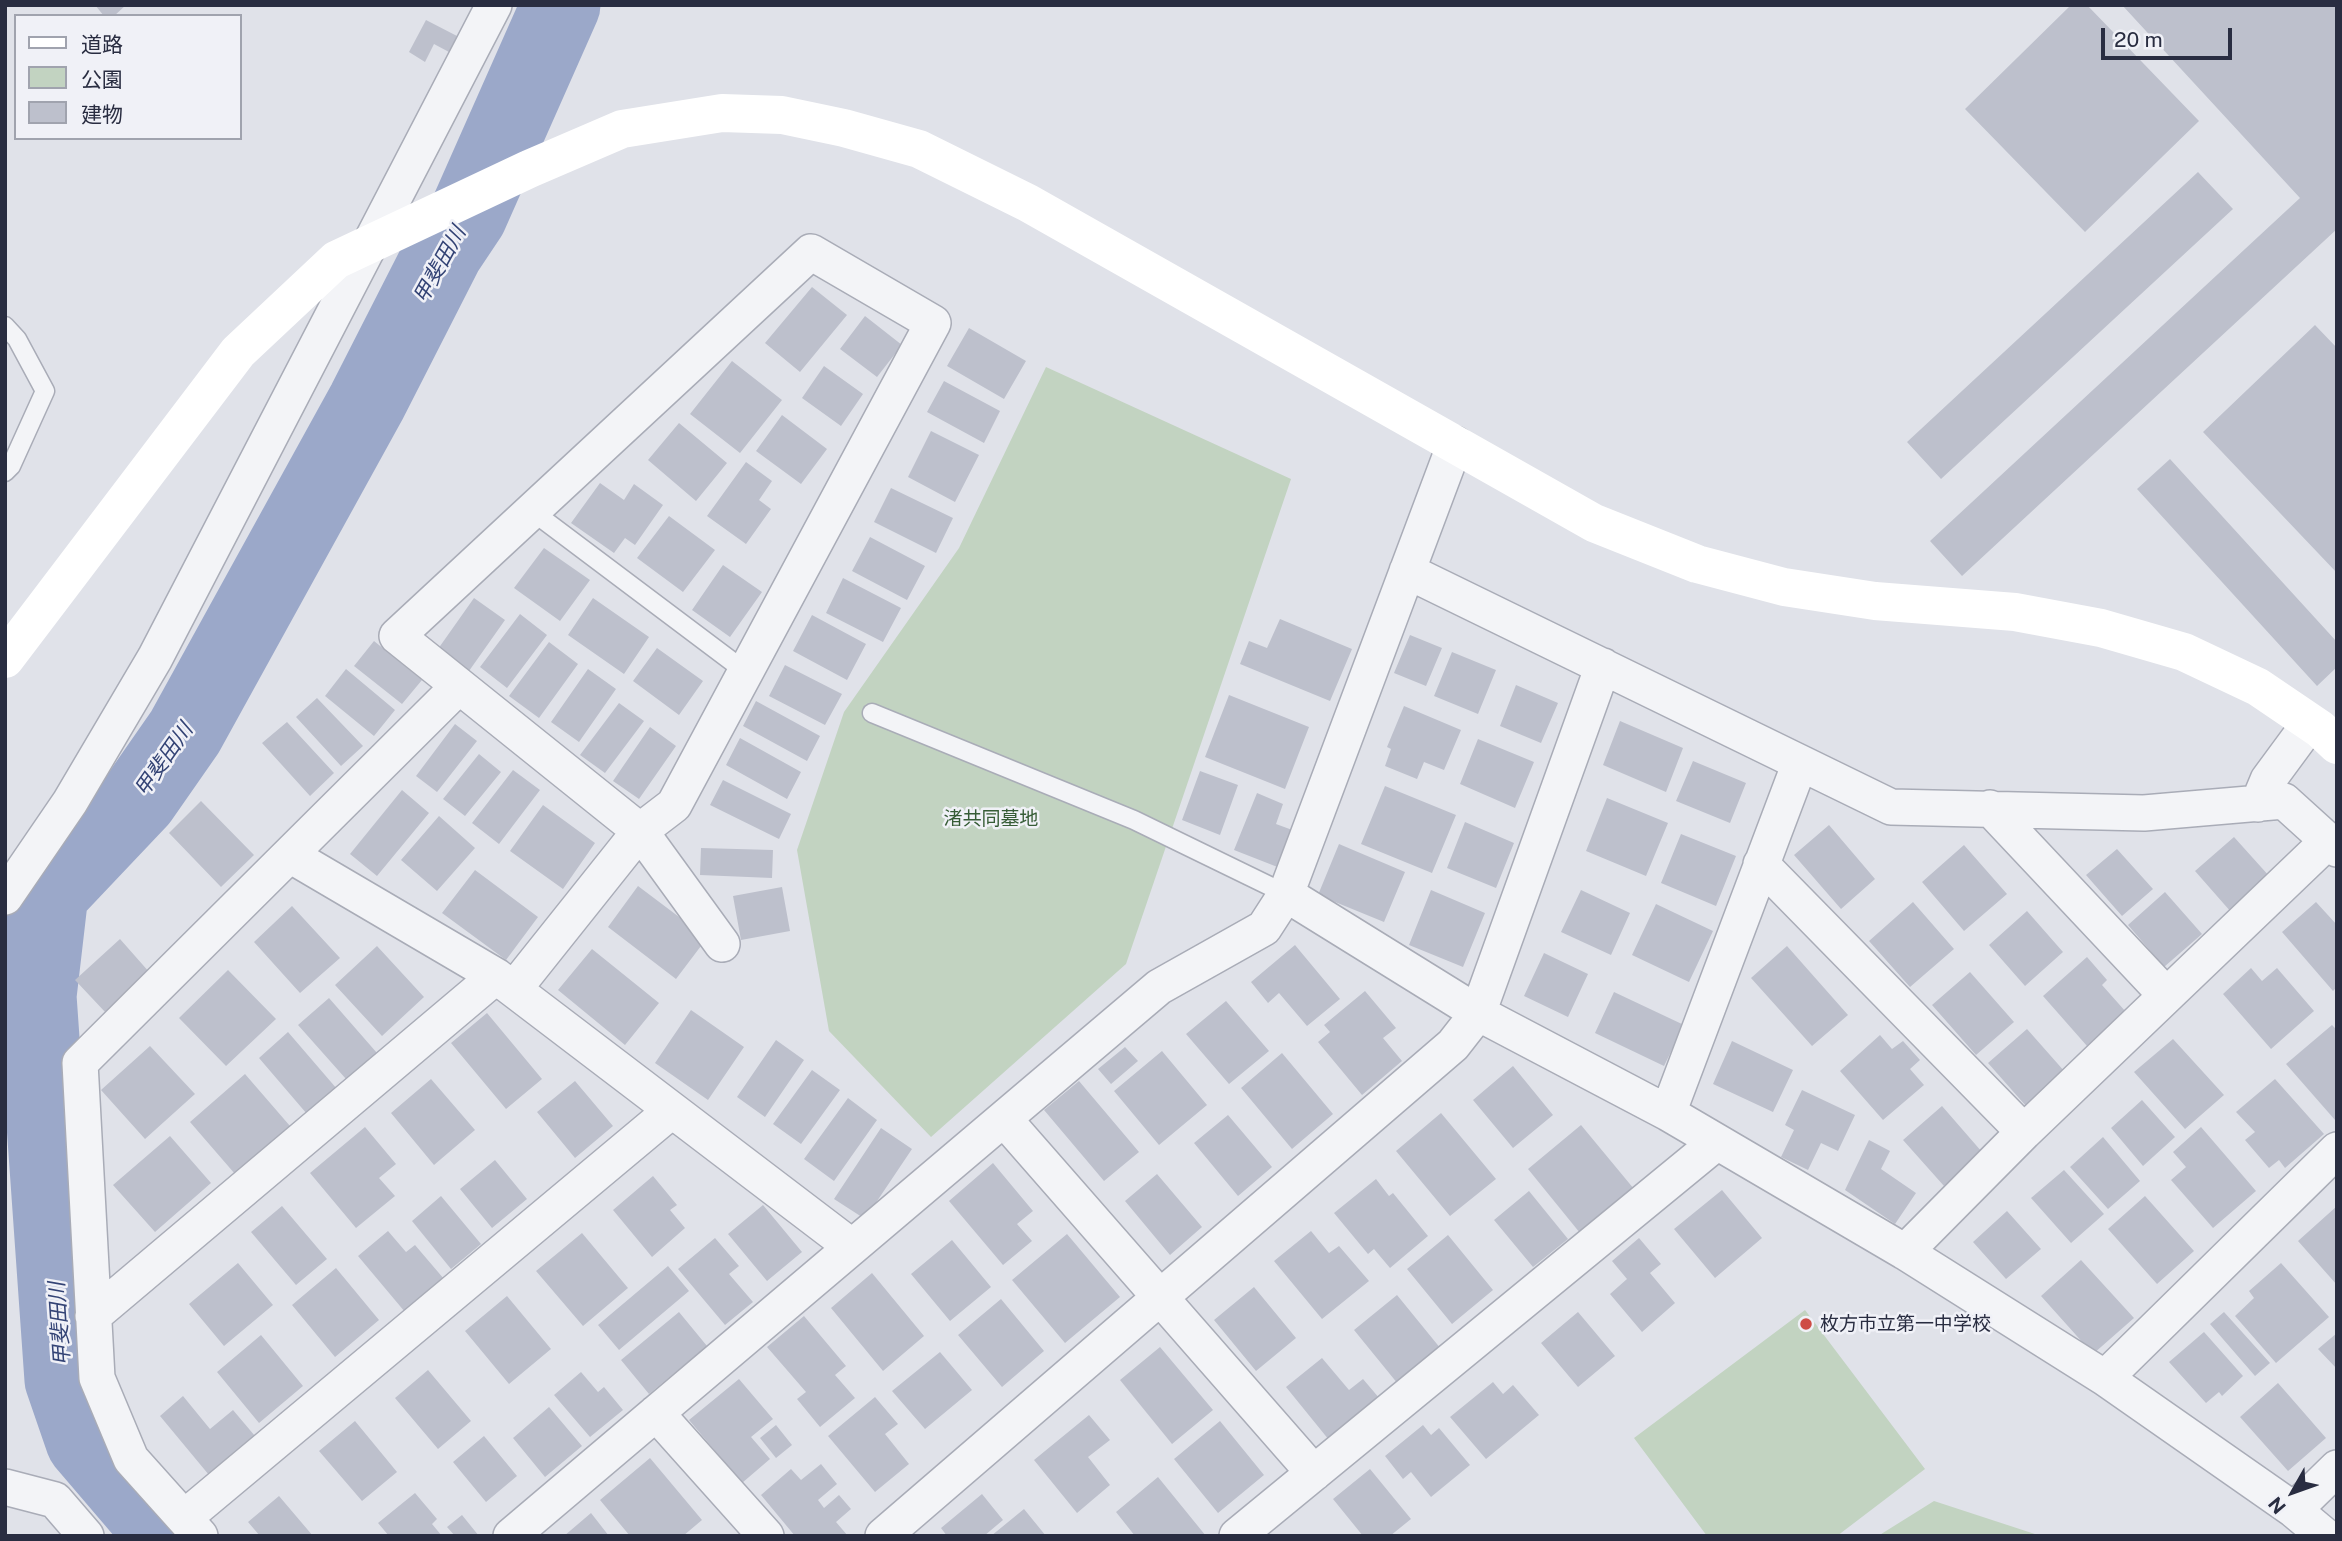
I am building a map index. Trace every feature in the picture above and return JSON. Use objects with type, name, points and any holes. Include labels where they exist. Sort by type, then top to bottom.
[{"type":"street","points":[[5,897],[70,802],[155,658],[494,5]]},
{"type":"street","points":[[5,659],[238,352],[336,260],[529,169],[622,129],[722,113],[782,116],[844,128],[919,149],[1028,203],[1594,523],[1697,564],[1784,587],[1875,601],[2015,612],[2101,628],[2184,652],[2258,688],[2323,734],[2268,780],[2258,803]]},
{"type":"street","points":[[93,1316],[505,983],[640,831],[674,806],[933,323],[811,252],[397,636],[640,831],[722,944]]},
{"type":"street","points":[[511,1536],[1159,987],[1265,928],[1286,894],[1455,444]]},
{"type":"street","points":[[1407,571],[1891,807],[2144,813],[2284,802],[2332,845],[2166,995],[1905,1252]]},
{"type":"street","points":[[883,1536],[1453,1045],[1478,1013],[1603,666]]},
{"type":"street","points":[[459,686],[80,1063],[97,1378],[131,1459],[192,1527],[671,1111]]},
{"type":"street","points":[[1668,1113],[1800,763]]},
{"type":"street","points":[[1990,808],[2166,995]]},
{"type":"street","points":[[290,855],[505,983],[852,1247]]},
{"type":"street","points":[[1760,864],[2024,1132]]},
{"type":"street","points":[[1286,894],[1478,1013],[1668,1113],[1905,1252],[2105,1378],[2294,1510],[2325,1536]]},
{"type":"street","points":[[1004,1118],[1314,1473]]},
{"type":"street","points":[[1237,1536],[1717,1142]]},
{"type":"street","points":[[2105,1378],[2337,1150]]},
{"type":"street","points":[[656,1413],[766,1536]]},
{"type":"street","points":[[2294,1510],[2337,1468]]},
{"type":"street","points":[[7,1494],[55,1500],[86,1536]]},
{"type":"lane","points":[[5,326],[17,339],[45,391],[11,466],[5,472]]},
{"type":"lane","points":[[532,511],[746,672]]},
{"type":"lane","points":[[872,713],[1134,820],[1286,894]]},
{"type":"green space","name":"渚共同墓地","points":[[1046,367],[1291,479],[1126,964],[931,1137],[829,1031],[797,850],[844,712],[959,548]]},
{"type":"green space","points":[[1805,1310],[1925,1469],[1837,1536],[1707,1536],[1634,1438]]},
{"type":"green space","points":[[1934,1501],[2041,1536],[1878,1536]]},
{"type":"building","points":[[95,5],[126,5],[116,14],[102,14]]},
{"type":"building","points":[[2071,5],[2087,5],[2199,121],[2085,232],[1965,109]]},
{"type":"building","points":[[2122,5],[2337,5],[2337,229],[1962,576],[1930,541],[2300,198]]},
{"type":"building","points":[[426,20],[457,36],[449,52],[434,44],[425,62],[409,52]]},
{"type":"building","points":[[2198,172],[2233,209],[1941,479],[1907,442]]},
{"type":"building","points":[[812,287],[847,315],[800,372],[765,343]]},
{"type":"building","points":[[865,316],[902,345],[877,377],[840,349]]},
{"type":"building","points":[[2315,325],[2337,348],[2337,573],[2203,432]]},
{"type":"building","points":[[969,328],[1026,361],[1004,399],[947,366]]},
{"type":"building","points":[[732,361],[782,400],[740,453],[690,414]]},
{"type":"building","points":[[824,366],[863,394],[841,426],[802,398]]},
{"type":"building","points":[[944,381],[1000,411],[984,443],[927,412]]},
{"type":"building","points":[[782,415],[827,449],[801,484],[756,451]]},
{"type":"building","points":[[679,423],[727,463],[696,501],[648,460]]},
{"type":"building","points":[[931,431],[979,455],[955,502],[908,477]]},
{"type":"building","points":[[2170,459],[2337,642],[2337,667],[2317,686],[2137,489]]},
{"type":"building","points":[[746,462],[772,481],[759,500],[771,509],[746,544],[707,516]]},
{"type":"building","points":[[600,483],[624,500],[634,484],[663,505],[635,545],[625,538],[614,553],[571,523]]},
{"type":"building","points":[[891,488],[953,518],[936,553],[874,522]]},
{"type":"building","points":[[669,516],[715,550],[683,592],[637,558]]},
{"type":"building","points":[[870,537],[925,566],[907,600],[852,571]]},
{"type":"building","points":[[544,548],[590,580],[560,621],[514,588]]},
{"type":"building","points":[[723,565],[762,592],[730,637],[692,610]]},
{"type":"building","points":[[843,578],[901,608],[883,642],[826,613]]},
{"type":"building","points":[[474,598],[505,620],[469,671],[438,649]]},
{"type":"building","points":[[593,598],[649,637],[624,674],[568,635]]},
{"type":"building","points":[[520,614],[547,635],[507,688],[480,667]]},
{"type":"building","points":[[812,615],[866,644],[847,680],[793,651]]},
{"type":"building","points":[[1280,619],[1352,649],[1330,701],[1240,664],[1249,641],[1267,648]]},
{"type":"building","points":[[1410,635],[1442,648],[1426,686],[1394,673]]},
{"type":"building","points":[[374,641],[422,680],[402,704],[354,666]]},
{"type":"building","points":[[549,642],[578,664],[539,718],[509,696]]},
{"type":"building","points":[[657,648],[703,681],[679,715],[633,681]]},
{"type":"building","points":[[1452,652],[1496,670],[1478,714],[1434,696]]},
{"type":"building","points":[[785,665],[842,694],[825,725],[769,696]]},
{"type":"building","points":[[346,669],[395,710],[374,736],[325,696]]},
{"type":"building","points":[[588,669],[616,689],[579,742],[551,722]]},
{"type":"building","points":[[1516,685],[1558,703],[1541,743],[1500,726]]},
{"type":"building","points":[[1229,695],[1309,727],[1285,789],[1205,757]]},
{"type":"building","points":[[317,698],[363,746],[341,766],[296,717]]},
{"type":"building","points":[[756,701],[820,736],[807,761],[743,726]]},
{"type":"building","points":[[619,703],[644,721],[605,773],[580,755]]},
{"type":"building","points":[[1404,706],[1461,730],[1444,770],[1424,762],[1417,779],[1385,766],[1391,749],[1387,747]]},
{"type":"building","points":[[1620,721],[1683,748],[1666,792],[1603,765]]},
{"type":"building","points":[[287,722],[334,773],[310,796],[262,743]]},
{"type":"building","points":[[455,724],[477,741],[437,792],[416,776]]},
{"type":"building","points":[[650,727],[676,746],[639,799],[613,781]]},
{"type":"building","points":[[740,738],[801,772],[787,799],[726,765]]},
{"type":"building","points":[[1478,739],[1534,762],[1515,808],[1460,784]]},
{"type":"building","points":[[479,754],[501,772],[465,816],[443,799]]},
{"type":"building","points":[[1693,761],[1746,783],[1730,823],[1676,801]]},
{"type":"building","points":[[513,770],[540,790],[499,844],[472,823]]},
{"type":"building","points":[[1200,771],[1238,785],[1220,835],[1182,820]]},
{"type":"building","points":[[723,780],[791,814],[779,839],[710,805]]},
{"type":"building","points":[[1385,786],[1456,815],[1432,873],[1361,844]]},
{"type":"building","points":[[402,790],[429,813],[377,876],[350,854]]},
{"type":"building","points":[[1257,793],[1283,804],[1276,824],[1295,831],[1280,868],[1234,850]]},
{"type":"building","points":[[1607,798],[1668,823],[1646,876],[1586,851]]},
{"type":"building","points":[[201,801],[254,855],[221,887],[169,833]]},
{"type":"building","points":[[543,805],[595,843],[563,889],[510,851]]},
{"type":"building","points":[[439,816],[475,848],[437,891],[401,860]]},
{"type":"building","points":[[1465,822],[1514,843],[1496,888],[1447,868]]},
{"type":"building","points":[[1829,825],[1875,879],[1841,909],[1794,855]]},
{"type":"building","points":[[1681,834],[1736,856],[1716,906],[1661,883]]},
{"type":"building","points":[[2234,837],[2270,877],[2231,912],[2195,871]]},
{"type":"building","points":[[1339,844],[1405,872],[1384,922],[1318,895]]},
{"type":"building","points":[[1964,845],[2007,894],[1964,931],[1922,882]]},
{"type":"building","points":[[701,848],[773,850],[772,878],[700,875]]},
{"type":"building","points":[[2117,849],[2153,889],[2122,916],[2086,875]]},
{"type":"building","points":[[475,870],[538,917],[506,960],[442,913]]},
{"type":"building","points":[[638,886],[707,938],[676,979],[608,927]]},
{"type":"building","points":[[782,887],[790,931],[741,940],[733,896]]},
{"type":"building","points":[[1431,890],[1485,913],[1463,967],[1409,945]]},
{"type":"building","points":[[1581,890],[1630,913],[1611,955],[1561,932]]},
{"type":"building","points":[[2165,892],[2202,934],[2164,967],[2128,925]]},
{"type":"building","points":[[1913,902],[1954,949],[1910,987],[1869,941]]},
{"type":"building","points":[[2316,902],[2337,925],[2337,987],[2333,991],[2282,932]]},
{"type":"building","points":[[1656,904],[1713,931],[1689,982],[1632,955]]},
{"type":"building","points":[[292,906],[340,958],[300,993],[254,942]]},
{"type":"building","points":[[2027,911],[2063,952],[2025,986],[1989,945]]},
{"type":"building","points":[[120,939],[150,973],[106,1013],[75,980]]},
{"type":"building","points":[[1295,945],[1340,999],[1307,1026],[1279,993],[1268,1003],[1251,982]]},
{"type":"building","points":[[377,946],[424,997],[382,1036],[335,985]]},
{"type":"building","points":[[1787,946],[1848,1015],[1812,1046],[1751,978]]},
{"type":"building","points":[[592,949],[659,1003],[625,1045],[558,990]]},
{"type":"building","points":[[1544,953],[1588,974],[1568,1017],[1524,996]]},
{"type":"building","points":[[2087,957],[2107,980],[2102,985],[2126,1012],[2087,1046],[2043,996]]},
{"type":"building","points":[[2251,968],[2262,981],[2277,968],[2314,1011],[2271,1049],[2223,994]]},
{"type":"building","points":[[228,970],[276,1019],[226,1066],[179,1018]]},
{"type":"building","points":[[1970,972],[2014,1022],[1976,1055],[1932,1005]]},
{"type":"building","points":[[1365,991],[1396,1028],[1383,1038],[1402,1061],[1362,1095],[1318,1042],[1330,1032],[1324,1025]]},
{"type":"building","points":[[1614,992],[1684,1025],[1664,1066],[1595,1033]]},
{"type":"building","points":[[329,998],[377,1053],[346,1079],[298,1025]]},
{"type":"building","points":[[1226,1001],[1269,1051],[1229,1084],[1186,1034]]},
{"type":"building","points":[[691,1010],[744,1047],[708,1100],[655,1063]]},
{"type":"building","points":[[487,1013],[542,1079],[506,1109],[451,1043]]},
{"type":"building","points":[[2332,1025],[2337,1030],[2335,1120],[2286,1064]]},
{"type":"building","points":[[2027,1029],[2065,1072],[2026,1106],[1988,1063]]},
{"type":"building","points":[[288,1032],[337,1089],[307,1114],[259,1058]]},
{"type":"building","points":[[1880,1035],[1892,1049],[1903,1041],[1920,1060],[1910,1069],[1924,1085],[1883,1120],[1840,1071]]},
{"type":"building","points":[[2173,1039],[2224,1095],[2185,1129],[2134,1072]]},
{"type":"building","points":[[776,1040],[804,1060],[765,1117],[737,1097]]},
{"type":"building","points":[[1732,1041],[1793,1070],[1773,1112],[1713,1084]]},
{"type":"building","points":[[150,1046],[195,1094],[145,1139],[101,1090]]},
{"type":"building","points":[[1125,1047],[1138,1061],[1111,1084],[1098,1069]]},
{"type":"building","points":[[1162,1051],[1207,1105],[1159,1145],[1114,1091]]},
{"type":"building","points":[[1282,1053],[1333,1114],[1292,1149],[1241,1088]]},
{"type":"building","points":[[1513,1066],[1553,1115],[1513,1148],[1473,1100]]},
{"type":"building","points":[[812,1070],[840,1090],[801,1144],[773,1124]]},
{"type":"building","points":[[245,1074],[290,1126],[235,1174],[190,1122]]},
{"type":"building","points":[[431,1079],[475,1130],[434,1165],[391,1113]]},
{"type":"building","points":[[2275,1079],[2324,1134],[2285,1168],[2279,1160],[2269,1168],[2245,1140],[2255,1132],[2236,1112]]},
{"type":"building","points":[[575,1081],[613,1126],[575,1158],[537,1112]]},
{"type":"building","points":[[1079,1081],[1139,1152],[1104,1181],[1044,1110]]},
{"type":"building","points":[[1802,1090],[1855,1115],[1838,1151],[1821,1143],[1808,1170],[1781,1157],[1794,1130],[1785,1125]]},
{"type":"building","points":[[848,1098],[877,1120],[834,1181],[804,1159]]},
{"type":"building","points":[[2142,1100],[2175,1137],[2143,1166],[2111,1128]]},
{"type":"building","points":[[1942,1106],[1982,1152],[1944,1186],[1903,1140]]},
{"type":"building","points":[[1441,1113],[1496,1179],[1450,1216],[1396,1151]]},
{"type":"building","points":[[1228,1115],[1272,1167],[1238,1196],[1194,1143]]},
{"type":"building","points":[[1581,1125],[1634,1189],[1580,1233],[1528,1169]]},
{"type":"building","points":[[365,1127],[396,1164],[379,1178],[395,1196],[356,1228],[310,1173]]},
{"type":"building","points":[[2201,1127],[2256,1191],[2213,1228],[2171,1180],[2186,1167],[2173,1152]]},
{"type":"building","points":[[881,1128],[912,1149],[865,1219],[834,1199]]},
{"type":"building","points":[[170,1136],[211,1183],[155,1232],[113,1185]]},
{"type":"building","points":[[2103,1137],[2140,1181],[2108,1209],[2070,1167]]},
{"type":"building","points":[[1869,1140],[1890,1151],[1881,1169],[1916,1193],[1895,1224],[1845,1190]]},
{"type":"building","points":[[495,1160],[527,1199],[492,1228],[460,1189]]},
{"type":"building","points":[[993,1163],[1033,1211],[1017,1224],[1032,1241],[1003,1265],[949,1201]]},
{"type":"building","points":[[2064,1170],[2104,1214],[2071,1243],[2031,1198]]},
{"type":"building","points":[[1157,1174],[1202,1227],[1170,1255],[1125,1201]]},
{"type":"building","points":[[653,1176],[677,1205],[670,1210],[685,1228],[652,1257],[613,1210]]},
{"type":"building","points":[[1376,1179],[1389,1196],[1393,1193],[1428,1236],[1390,1268],[1374,1249],[1368,1254],[1334,1213]]},
{"type":"building","points":[[1722,1190],[1762,1238],[1715,1278],[1674,1229]]},
{"type":"building","points":[[1529,1191],[1568,1239],[1533,1267],[1494,1220]]},
{"type":"building","points":[[441,1196],[481,1244],[451,1269],[412,1221]]},
{"type":"building","points":[[2145,1196],[2194,1251],[2157,1284],[2108,1229]]},
{"type":"building","points":[[763,1205],[802,1252],[767,1281],[728,1234]]},
{"type":"building","points":[[282,1206],[327,1259],[296,1285],[251,1232]]},
{"type":"building","points":[[2337,1206],[2337,1285],[2298,1241]]},
{"type":"building","points":[[2007,1211],[2041,1249],[2006,1279],[1973,1242]]},
{"type":"building","points":[[388,1231],[406,1252],[415,1245],[444,1279],[405,1312],[358,1256]]},
{"type":"building","points":[[1311,1231],[1329,1253],[1339,1246],[1369,1281],[1322,1319],[1274,1261]]},
{"type":"building","points":[[582,1233],[628,1288],[583,1326],[536,1271]]},
{"type":"building","points":[[1067,1234],[1120,1297],[1065,1343],[1012,1280]]},
{"type":"building","points":[[1448,1235],[1493,1290],[1452,1324],[1407,1269]]},
{"type":"building","points":[[715,1238],[739,1266],[729,1274],[753,1302],[725,1325],[678,1269]]},
{"type":"building","points":[[1639,1238],[1661,1264],[1650,1273],[1675,1303],[1642,1332],[1610,1294],[1627,1279],[1612,1261]]},
{"type":"building","points":[[952,1240],[991,1287],[950,1321],[911,1274]]},
{"type":"building","points":[[2081,1260],[2134,1318],[2093,1354],[2041,1296]]},
{"type":"building","points":[[238,1263],[273,1305],[224,1346],[189,1304]]},
{"type":"building","points":[[2281,1263],[2329,1317],[2276,1363],[2235,1316],[2254,1298],[2249,1291]]},
{"type":"building","points":[[668,1266],[689,1291],[619,1350],[598,1325]]},
{"type":"building","points":[[336,1268],[379,1320],[335,1357],[292,1305]]},
{"type":"building","points":[[872,1273],[924,1336],[883,1371],[831,1308]]},
{"type":"building","points":[[1254,1287],[1296,1338],[1256,1371],[1214,1320]]},
{"type":"building","points":[[1397,1295],[1441,1349],[1398,1384],[1354,1330]]},
{"type":"building","points":[[507,1296],[551,1349],[509,1384],[465,1331]]},
{"type":"building","points":[[1001,1299],[1044,1351],[1002,1387],[958,1335]]},
{"type":"building","points":[[679,1312],[707,1346],[649,1394],[621,1360]]},
{"type":"building","points":[[1578,1312],[1615,1356],[1578,1387],[1541,1343]]},
{"type":"building","points":[[2224,1312],[2270,1363],[2255,1376],[2210,1324]]},
{"type":"building","points":[[804,1316],[846,1366],[835,1375],[855,1398],[820,1427],[797,1399],[806,1392],[767,1347]]},
{"type":"building","points":[[2204,1332],[2243,1376],[2222,1396],[2219,1392],[2206,1403],[2169,1362]]},
{"type":"building","points":[[2337,1333],[2337,1369],[2318,1349]]},
{"type":"building","points":[[261,1335],[303,1386],[259,1423],[217,1372]]},
{"type":"building","points":[[1160,1347],[1213,1410],[1172,1444],[1120,1380]]},
{"type":"building","points":[[940,1352],[972,1390],[925,1429],[892,1391]]},
{"type":"building","points":[[1322,1358],[1349,1390],[1363,1379],[1380,1399],[1329,1440],[1286,1387]]},
{"type":"building","points":[[428,1370],[471,1421],[438,1449],[395,1398]]},
{"type":"building","points":[[581,1372],[598,1392],[604,1387],[623,1410],[590,1437],[554,1395]]},
{"type":"building","points":[[739,1379],[773,1419],[751,1437],[770,1459],[742,1483],[689,1420]]},
{"type":"building","points":[[1493,1382],[1503,1394],[1513,1385],[1539,1415],[1486,1459],[1450,1417]]},
{"type":"building","points":[[2278,1383],[2326,1438],[2288,1471],[2240,1417]]},
{"type":"building","points":[[183,1396],[210,1429],[233,1410],[255,1436],[209,1475],[160,1416]]},
{"type":"building","points":[[875,1397],[898,1424],[885,1434],[909,1464],[875,1492],[828,1436]]},
{"type":"building","points":[[549,1407],[582,1446],[545,1477],[513,1438]]},
{"type":"building","points":[[1089,1415],[1110,1440],[1088,1457],[1110,1485],[1077,1513],[1034,1460]]},
{"type":"building","points":[[355,1421],[397,1472],[362,1501],[319,1451]]},
{"type":"building","points":[[1220,1421],[1264,1475],[1218,1513],[1174,1459]]},
{"type":"building","points":[[776,1425],[792,1445],[776,1458],[760,1438]]},
{"type":"building","points":[[1423,1425],[1431,1435],[1439,1428],[1470,1465],[1431,1497],[1411,1472],[1403,1479],[1385,1456]]},
{"type":"building","points":[[484,1436],[517,1476],[486,1502],[453,1462]]},
{"type":"building","points":[[650,1458],[702,1520],[683,1536],[630,1536],[600,1500]]},
{"type":"building","points":[[821,1464],[837,1484],[818,1500],[824,1508],[839,1495],[851,1509],[836,1522],[848,1536],[795,1536],[761,1495],[791,1469],[801,1480]]},
{"type":"building","points":[[1370,1469],[1411,1519],[1390,1536],[1363,1536],[1333,1499]]},
{"type":"building","points":[[1158,1477],[1206,1536],[1135,1536],[1116,1512]]},
{"type":"building","points":[[415,1493],[437,1519],[432,1524],[442,1536],[389,1536],[378,1523]]},
{"type":"building","points":[[982,1494],[1003,1520],[984,1536],[947,1536],[941,1528]]},
{"type":"building","points":[[279,1496],[313,1536],[260,1536],[248,1522]]},
{"type":"building","points":[[1024,1509],[1046,1536],[991,1536]]},
{"type":"building","points":[[591,1513],[609,1536],[564,1536]]},
{"type":"building","points":[[462,1515],[479,1536],[455,1536],[447,1527]]},
{"type":"waterway","name":"甲斐田川","points":[[166,1536],[85,1441],[64,1380],[37,996],[49,893],[139,798],[185,732],[367,402],[444,251],[468,215],[561,5]]},
{"type":"place","name":"枚方市立第一中学校","points":[[1806,1324]]}]
